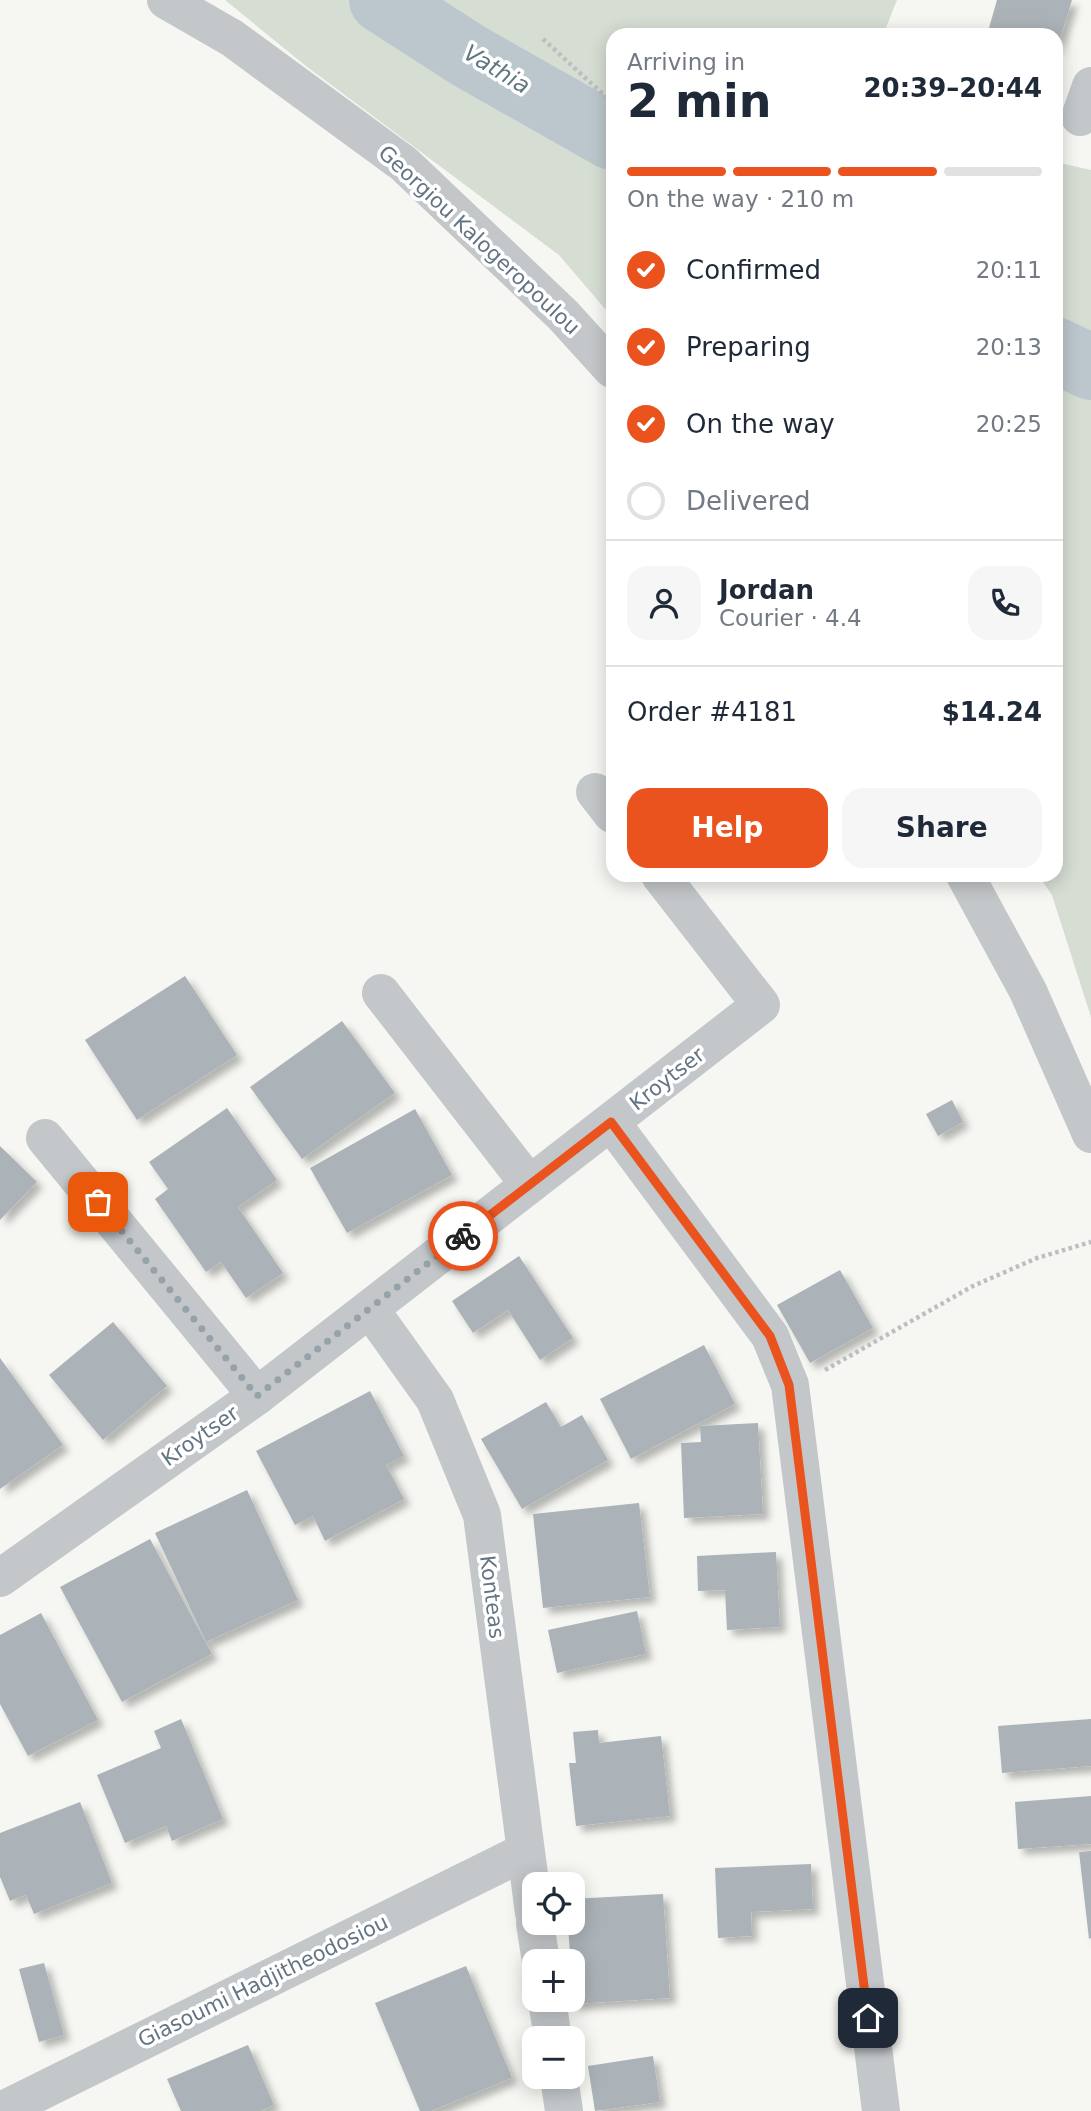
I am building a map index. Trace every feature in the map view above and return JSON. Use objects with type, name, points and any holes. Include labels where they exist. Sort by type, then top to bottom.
[{"type":"street","name":"Georgiou Kalogeropoulou","points":[[166,0],[232,38],[404,164],[563,315],[606,362]]},
{"type":"street","name":"Kroytser","points":[[0,1578],[257,1396],[761,1005],[665,882]]},
{"type":"street","points":[[969,882],[1028,991],[1091,1134]]},
{"type":"street","points":[[381,993],[529,1184]]},
{"type":"street","points":[[611,1122],[770,1336],[790,1388],[881,2111]]},
{"type":"street","points":[[46,1138],[257,1396]]},
{"type":"street","name":"Konteas","points":[[370,1309],[435,1401],[482,1516],[527,1872]]},
{"type":"street","name":"Giasoumi Hadjitheodosiou","points":[[1,2111],[524,1852]]},
{"type":"street","points":[[561,2089],[564,2111]]},
{"type":"path","points":[[543,39],[606,96]]},
{"type":"path","points":[[790,1388],[855,1355],[973,1286],[1037,1258],[1091,1242]]},
{"type":"shaded area","points":[[225,0],[897,0],[886,28],[606,28],[606,310],[559,255],[306,66]]},
{"type":"shaded area","points":[[1063,164],[1091,170],[1091,1017],[1052,895],[1043,882],[1063,882]]},
{"type":"building","points":[[997,0],[1072,0],[1063,29],[989,28]]},
{"type":"building","points":[[185,976],[237,1055],[137,1120],[85,1040]]},
{"type":"building","points":[[342,1021],[395,1093],[302,1159],[250,1087]]},
{"type":"building","points":[[952,1100],[963,1122],[938,1136],[926,1114]]},
{"type":"building","points":[[227,1108],[277,1180],[238,1207],[283,1273],[246,1298],[221,1262],[206,1272],[155,1199],[168,1189],[149,1162]]},
{"type":"building","points":[[415,1109],[452,1175],[347,1233],[310,1168]]},
{"type":"building","points":[[0,1146],[37,1182],[0,1220]]},
{"type":"building","points":[[519,1256],[573,1338],[540,1360],[508,1310],[473,1333],[452,1301]]},
{"type":"building","points":[[840,1270],[873,1328],[810,1363],[777,1305]]},
{"type":"building","points":[[113,1322],[167,1386],[103,1440],[49,1375]]},
{"type":"building","points":[[704,1345],[735,1404],[631,1459],[600,1399]]},
{"type":"building","points":[[0,1358],[63,1445],[0,1489]]},
{"type":"building","points":[[370,1391],[404,1456],[386,1465],[404,1499],[325,1541],[313,1516],[295,1525],[256,1451]]},
{"type":"building","points":[[546,1402],[561,1427],[582,1415],[608,1460],[522,1509],[481,1439]]},
{"type":"building","points":[[758,1423],[763,1514],[684,1518],[681,1443],[701,1442],[700,1426]]},
{"type":"building","points":[[247,1490],[298,1600],[206,1642],[155,1533]]},
{"type":"building","points":[[639,1503],[650,1597],[543,1608],[533,1514]]},
{"type":"building","points":[[150,1539],[212,1654],[122,1702],[60,1587]]},
{"type":"building","points":[[776,1552],[780,1627],[727,1630],[725,1590],[698,1591],[697,1556]]},
{"type":"building","points":[[637,1611],[646,1654],[557,1673],[548,1630]]},
{"type":"building","points":[[41,1613],[98,1720],[28,1756],[0,1704],[0,1635]]},
{"type":"building","points":[[181,1719],[223,1819],[172,1841],[166,1826],[125,1843],[97,1775],[161,1748],[154,1731]]},
{"type":"building","points":[[1091,1719],[1091,1766],[1002,1773],[998,1726]]},
{"type":"building","points":[[598,1730],[599,1743],[661,1736],[670,1816],[576,1826],[569,1763],[576,1763],[573,1732]]},
{"type":"building","points":[[1091,1796],[1091,1844],[1018,1849],[1015,1802]]},
{"type":"building","points":[[80,1802],[112,1883],[34,1914],[26,1895],[10,1901],[0,1877],[0,1833]]},
{"type":"building","points":[[1091,1851],[1091,1938],[1089,1939],[1079,1852]]},
{"type":"building","points":[[811,1864],[813,1909],[751,1912],[752,1936],[718,1938],[715,1868]]},
{"type":"building","points":[[663,1894],[670,1998],[585,2003],[585,1949],[570,1949],[569,1935],[585,1935],[585,1898]]},
{"type":"building","points":[[44,1963],[64,2035],[39,2042],[19,1969]]},
{"type":"building","points":[[466,1966],[512,2078],[431,2111],[420,2111],[375,2003]]},
{"type":"building","points":[[248,2045],[274,2105],[261,2111],[181,2111],[167,2079]]},
{"type":"building","points":[[653,2056],[660,2102],[595,2111],[588,2066]]},
{"type":"waterway","name":"Vathia","points":[[382,0],[469,56],[606,134]]},
{"type":"waterway","name":"Vathia","points":[[1063,354],[1091,367]]},
{"type":"way so far","points":[[98,1202],[257,1396],[463,1236]]},
{"type":"route","points":[[463,1236],[611,1122],[770,1336],[789,1385],[868,2018]]}]
